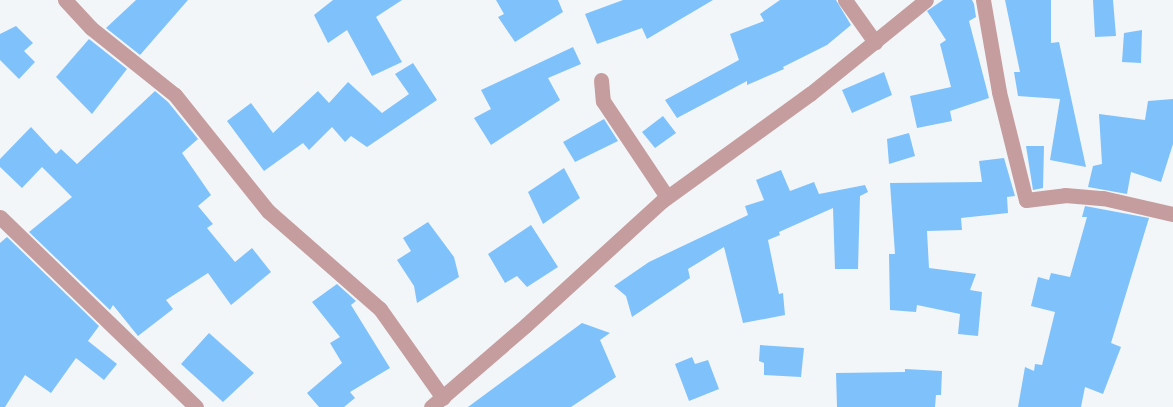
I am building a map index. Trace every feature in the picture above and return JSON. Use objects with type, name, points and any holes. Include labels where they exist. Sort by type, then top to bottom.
[{"type":"street","points":[[65,0],[91,28],[175,94],[268,211],[380,310],[436,404],[667,197],[810,94],[926,0]]},
{"type":"street","points":[[845,0],[875,42]]},
{"type":"street","points":[[983,0],[1000,92],[1026,200],[1065,195],[1104,198],[1173,214]]},
{"type":"street","points":[[601,80],[603,101],[667,197]]},
{"type":"street","points":[[0,217],[196,407]]},
{"type":"building","points":[[136,0],[188,0],[140,55],[106,28]]},
{"type":"building","points":[[333,0],[402,0],[376,17],[402,62],[372,76],[347,30],[328,43],[314,15]]},
{"type":"building","points":[[496,0],[558,0],[563,12],[515,42],[498,17],[504,14]]},
{"type":"building","points":[[623,0],[713,0],[647,39],[642,28],[597,44],[585,14]]},
{"type":"building","points":[[780,0],[836,0],[851,25],[827,45],[783,67],[784,69],[747,85],[747,81],[677,118],[665,100],[739,60],[730,34],[764,21],[760,14]]},
{"type":"building","points":[[943,0],[972,0],[974,4],[976,17],[969,21],[989,98],[950,111],[952,121],[917,128],[910,96],[951,87],[940,44],[946,40],[927,11]]},
{"type":"building","points":[[1005,0],[1051,0],[1051,43],[1059,42],[1086,167],[1050,160],[1060,99],[1018,96],[1014,72],[1020,72]]},
{"type":"building","points":[[1093,0],[1113,0],[1116,36],[1095,37]]},
{"type":"building","points":[[16,26],[33,43],[24,51],[35,62],[19,79],[0,60],[0,34]]},
{"type":"building","points":[[1142,30],[1141,63],[1122,62],[1124,33]]},
{"type":"building","points":[[89,39],[127,69],[92,114],[56,77]]},
{"type":"building","points":[[573,47],[581,64],[548,78],[560,100],[491,145],[474,118],[491,109],[481,90]]},
{"type":"building","points":[[413,63],[437,100],[367,147],[351,136],[345,142],[332,127],[309,150],[303,143],[264,171],[227,121],[251,103],[273,133],[318,91],[329,103],[348,82],[382,113],[409,94],[395,74]]},
{"type":"building","points":[[884,72],[892,95],[852,113],[842,90]]},
{"type":"building","points":[[155,91],[168,102],[198,139],[182,153],[211,195],[198,206],[213,224],[207,228],[235,262],[252,248],[271,272],[231,305],[208,273],[166,300],[173,309],[138,336],[113,305],[110,310],[29,232],[72,197],[42,167],[22,188],[0,167],[0,159],[31,127],[56,154],[61,149],[77,164]]},
{"type":"building","points":[[1173,99],[1173,144],[1161,182],[1131,172],[1127,194],[1088,187],[1093,166],[1102,164],[1099,114],[1145,120],[1148,101]]},
{"type":"building","points":[[663,116],[676,133],[655,148],[642,132]]},
{"type":"building","points":[[604,119],[618,141],[575,162],[563,142]]},
{"type":"building","points":[[909,133],[915,156],[889,164],[887,139]]},
{"type":"building","points":[[1026,146],[1044,146],[1043,188],[1033,190]]},
{"type":"building","points":[[1004,158],[1015,196],[1007,197],[1008,213],[961,218],[962,230],[927,231],[929,268],[976,274],[970,290],[982,292],[978,336],[958,334],[960,314],[917,305],[916,312],[890,310],[889,254],[895,254],[890,183],[982,182],[979,161]]},
{"type":"building","points":[[564,168],[580,198],[543,224],[528,192]]},
{"type":"building","points":[[781,170],[790,191],[814,182],[819,194],[865,185],[868,192],[860,196],[858,269],[835,269],[833,208],[779,232],[780,235],[768,240],[779,294],[783,293],[785,315],[743,323],[724,247],[688,269],[690,278],[632,317],[626,296],[614,286],[649,262],[748,215],[745,206],[764,200],[756,180]]},
{"type":"building","points":[[1085,206],[1149,218],[1111,343],[1121,347],[1103,394],[1085,387],[1081,407],[1018,407],[1025,367],[1034,371],[1035,364],[1042,365],[1055,312],[1031,306],[1038,277],[1049,280],[1051,273],[1070,277],[1087,217],[1082,217]]},
{"type":"building","points":[[428,222],[454,257],[459,277],[417,303],[414,286],[397,260],[411,251],[403,238]]},
{"type":"building","points":[[531,225],[558,267],[527,287],[517,276],[505,283],[488,254]]},
{"type":"building","points":[[7,237],[99,326],[88,341],[117,364],[104,380],[76,358],[51,393],[25,375],[5,407],[0,407],[0,243]]},
{"type":"building","points":[[337,284],[356,301],[351,305],[390,368],[350,392],[355,398],[344,407],[319,407],[307,393],[342,363],[330,343],[340,337],[312,302]]},
{"type":"building","points":[[582,323],[610,333],[600,340],[616,377],[571,407],[468,407]]},
{"type":"building","points":[[209,333],[254,373],[223,402],[181,364]]},
{"type":"building","points":[[760,345],[804,348],[801,377],[764,375],[764,363],[759,361]]},
{"type":"building","points":[[692,357],[695,364],[708,360],[719,389],[689,401],[675,364]]},
{"type":"building","points":[[905,369],[942,371],[941,395],[936,395],[935,407],[837,407],[836,373],[905,372]]}]
